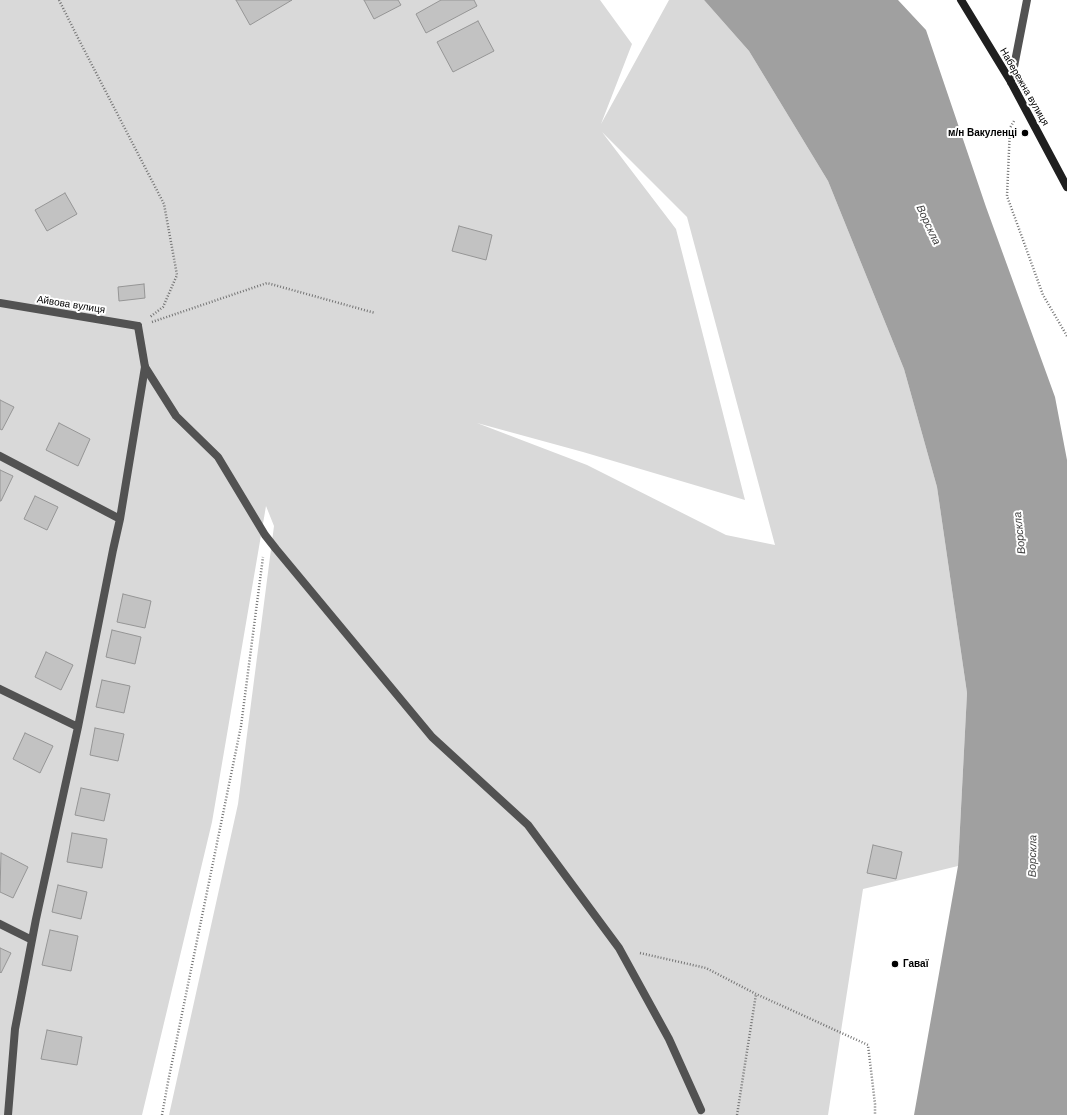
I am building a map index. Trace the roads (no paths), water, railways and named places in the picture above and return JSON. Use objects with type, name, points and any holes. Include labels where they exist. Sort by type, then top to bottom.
[{"type":"street","name":"Набережна вулиця","points":[[961,0],[1023,103],[1067,186]]},
{"type":"street","points":[[1011,82],[1027,0]]},
{"type":"street","name":"Айвова вулиця","points":[[0,303],[138,326],[145,367]]},
{"type":"street","points":[[8,1115],[15,1029],[32,940],[78,727],[120,519],[145,367]]},
{"type":"street","points":[[145,367],[176,416],[218,457],[265,535],[432,737],[528,825],[619,948],[669,1039],[701,1110]]},
{"type":"street","points":[[0,456],[120,519]]},
{"type":"street","points":[[0,689],[78,727]]},
{"type":"street","points":[[0,924],[32,940]]},
{"type":"water","name":"Ворскла","points":[[704,0],[898,0],[926,30],[986,207],[1055,397],[1067,460],[1067,1115],[914,1115],[958,866],[967,693],[937,487],[904,369],[828,181],[749,51]]},
{"type":"place","name":"м/н Вакуленці","points":[[1025,133]]},
{"type":"place","name":"Гаваї","points":[[895,964]]}]
